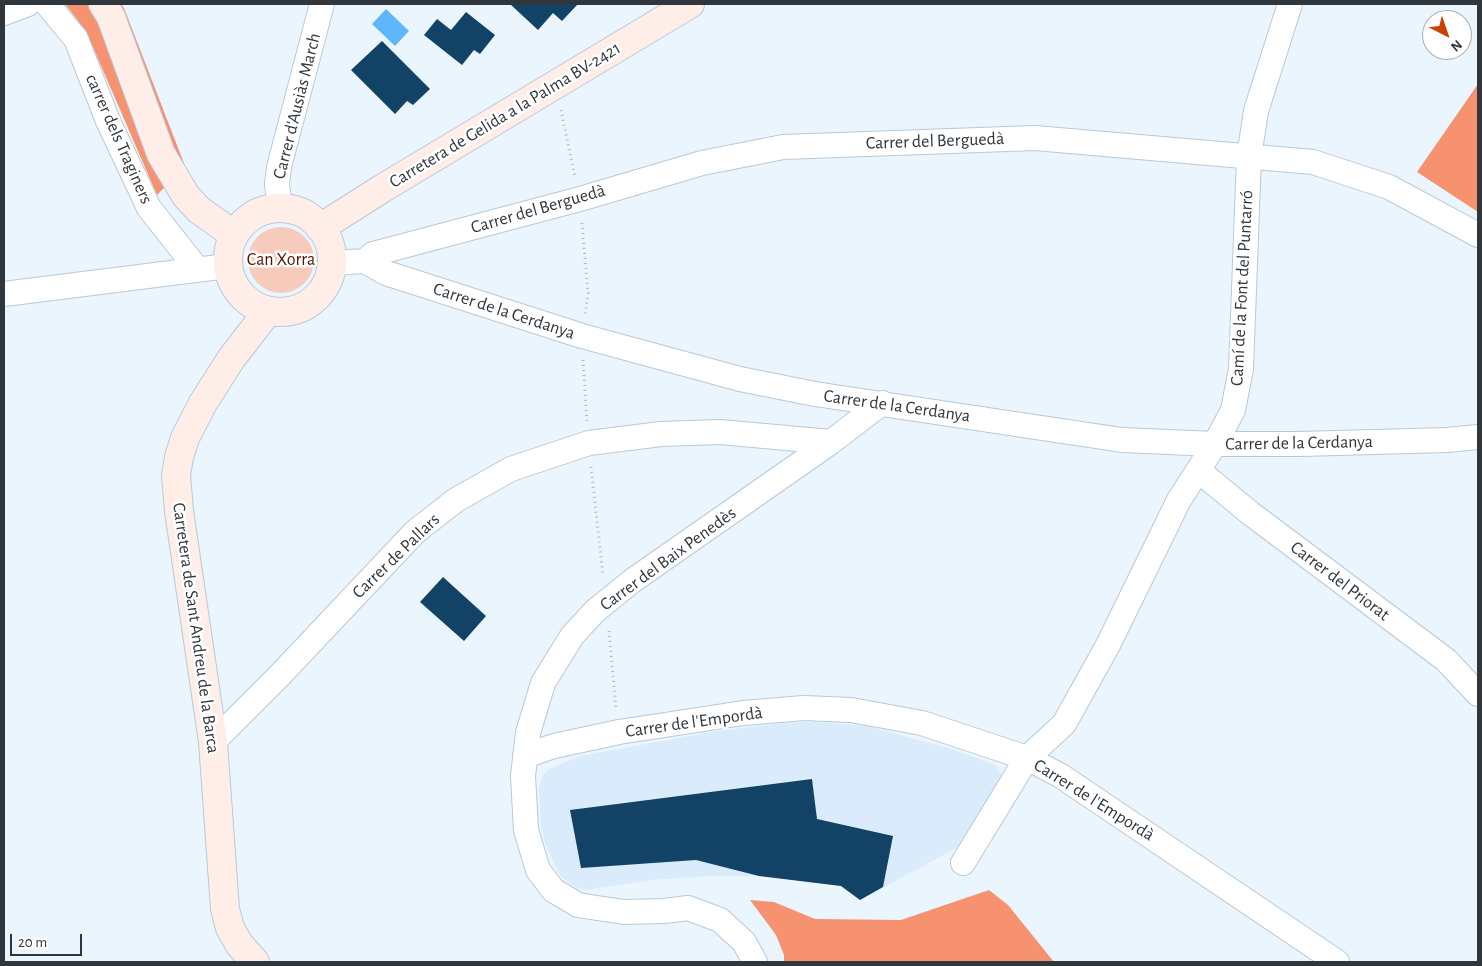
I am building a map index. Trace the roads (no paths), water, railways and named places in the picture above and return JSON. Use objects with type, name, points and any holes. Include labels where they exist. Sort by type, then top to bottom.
[{"type":"street","points":[[4,13],[28,4]]},
{"type":"street","name":"carrer dels Traginers","points":[[47,4],[76,39],[108,121],[149,208],[198,270]]},
{"type":"street","points":[[103,4],[111,17],[161,154],[186,196],[199,210],[233,234]]},
{"type":"street","name":"Carrer d'Ausiàs March","points":[[280,209],[277,184],[279,167],[322,4]]},
{"type":"street","name":"Carretera de Gelida a la Palma BV-2421","points":[[320,228],[383,188],[690,4]]},
{"type":"street","name":"Camí de la Font del Puntarró","points":[[963,864],[1026,758],[1064,724],[1108,645],[1180,500],[1216,444],[1233,410],[1241,369],[1249,157],[1256,111],[1290,4]]},
{"type":"street","name":"Carrer del Berguedà","points":[[387,262],[580,199],[702,163],[783,147],[1035,138],[1313,162],[1389,187],[1478,235]]},
{"type":"street","points":[[280,209],[295,211],[309,218],[320,228],[330,245],[334,263],[332,276],[324,291],[313,301],[297,310],[282,313],[268,311],[255,306],[242,295],[227,266],[227,250],[233,234],[252,215],[265,210],[280,209]]},
{"type":"street","name":"Carrer de la Cerdanya","points":[[334,263],[387,262],[582,336],[740,379],[815,394],[1122,440],[1216,444],[1388,442],[1478,436]]},
{"type":"street","points":[[4,294],[227,266]]},
{"type":"street","name":"Carretera de Sant Andreu de la Barca","points":[[256,962],[239,944],[230,928],[225,909],[213,742],[179,511],[176,475],[179,457],[186,438],[203,403],[231,359],[268,311]]},
{"type":"street","name":"Carrer del Baix Penedès","points":[[755,962],[744,942],[720,920],[688,908],[634,912],[597,908],[578,905],[553,890],[538,870],[526,830],[523,776],[533,710],[543,684],[572,636],[606,602],[687,541],[831,442],[882,403]]},
{"type":"street","name":"Carrer de Pallars","points":[[213,742],[422,527],[456,500],[511,469],[589,443],[661,434],[720,432],[831,442]]},
{"type":"street","name":"Carrer del Priorat","points":[[1200,471],[1250,513],[1446,660],[1478,694]]},
{"type":"street","name":"Carrer de l'Empordà","points":[[526,756],[554,746],[619,732],[743,712],[804,708],[851,710],[922,723],[1026,758],[1077,787],[1337,962]]},
{"type":"water","points":[[386,9],[409,31],[395,46],[372,24]]},
{"type":"park label","name":"Can Xorra","points":[[281,260]]}]
